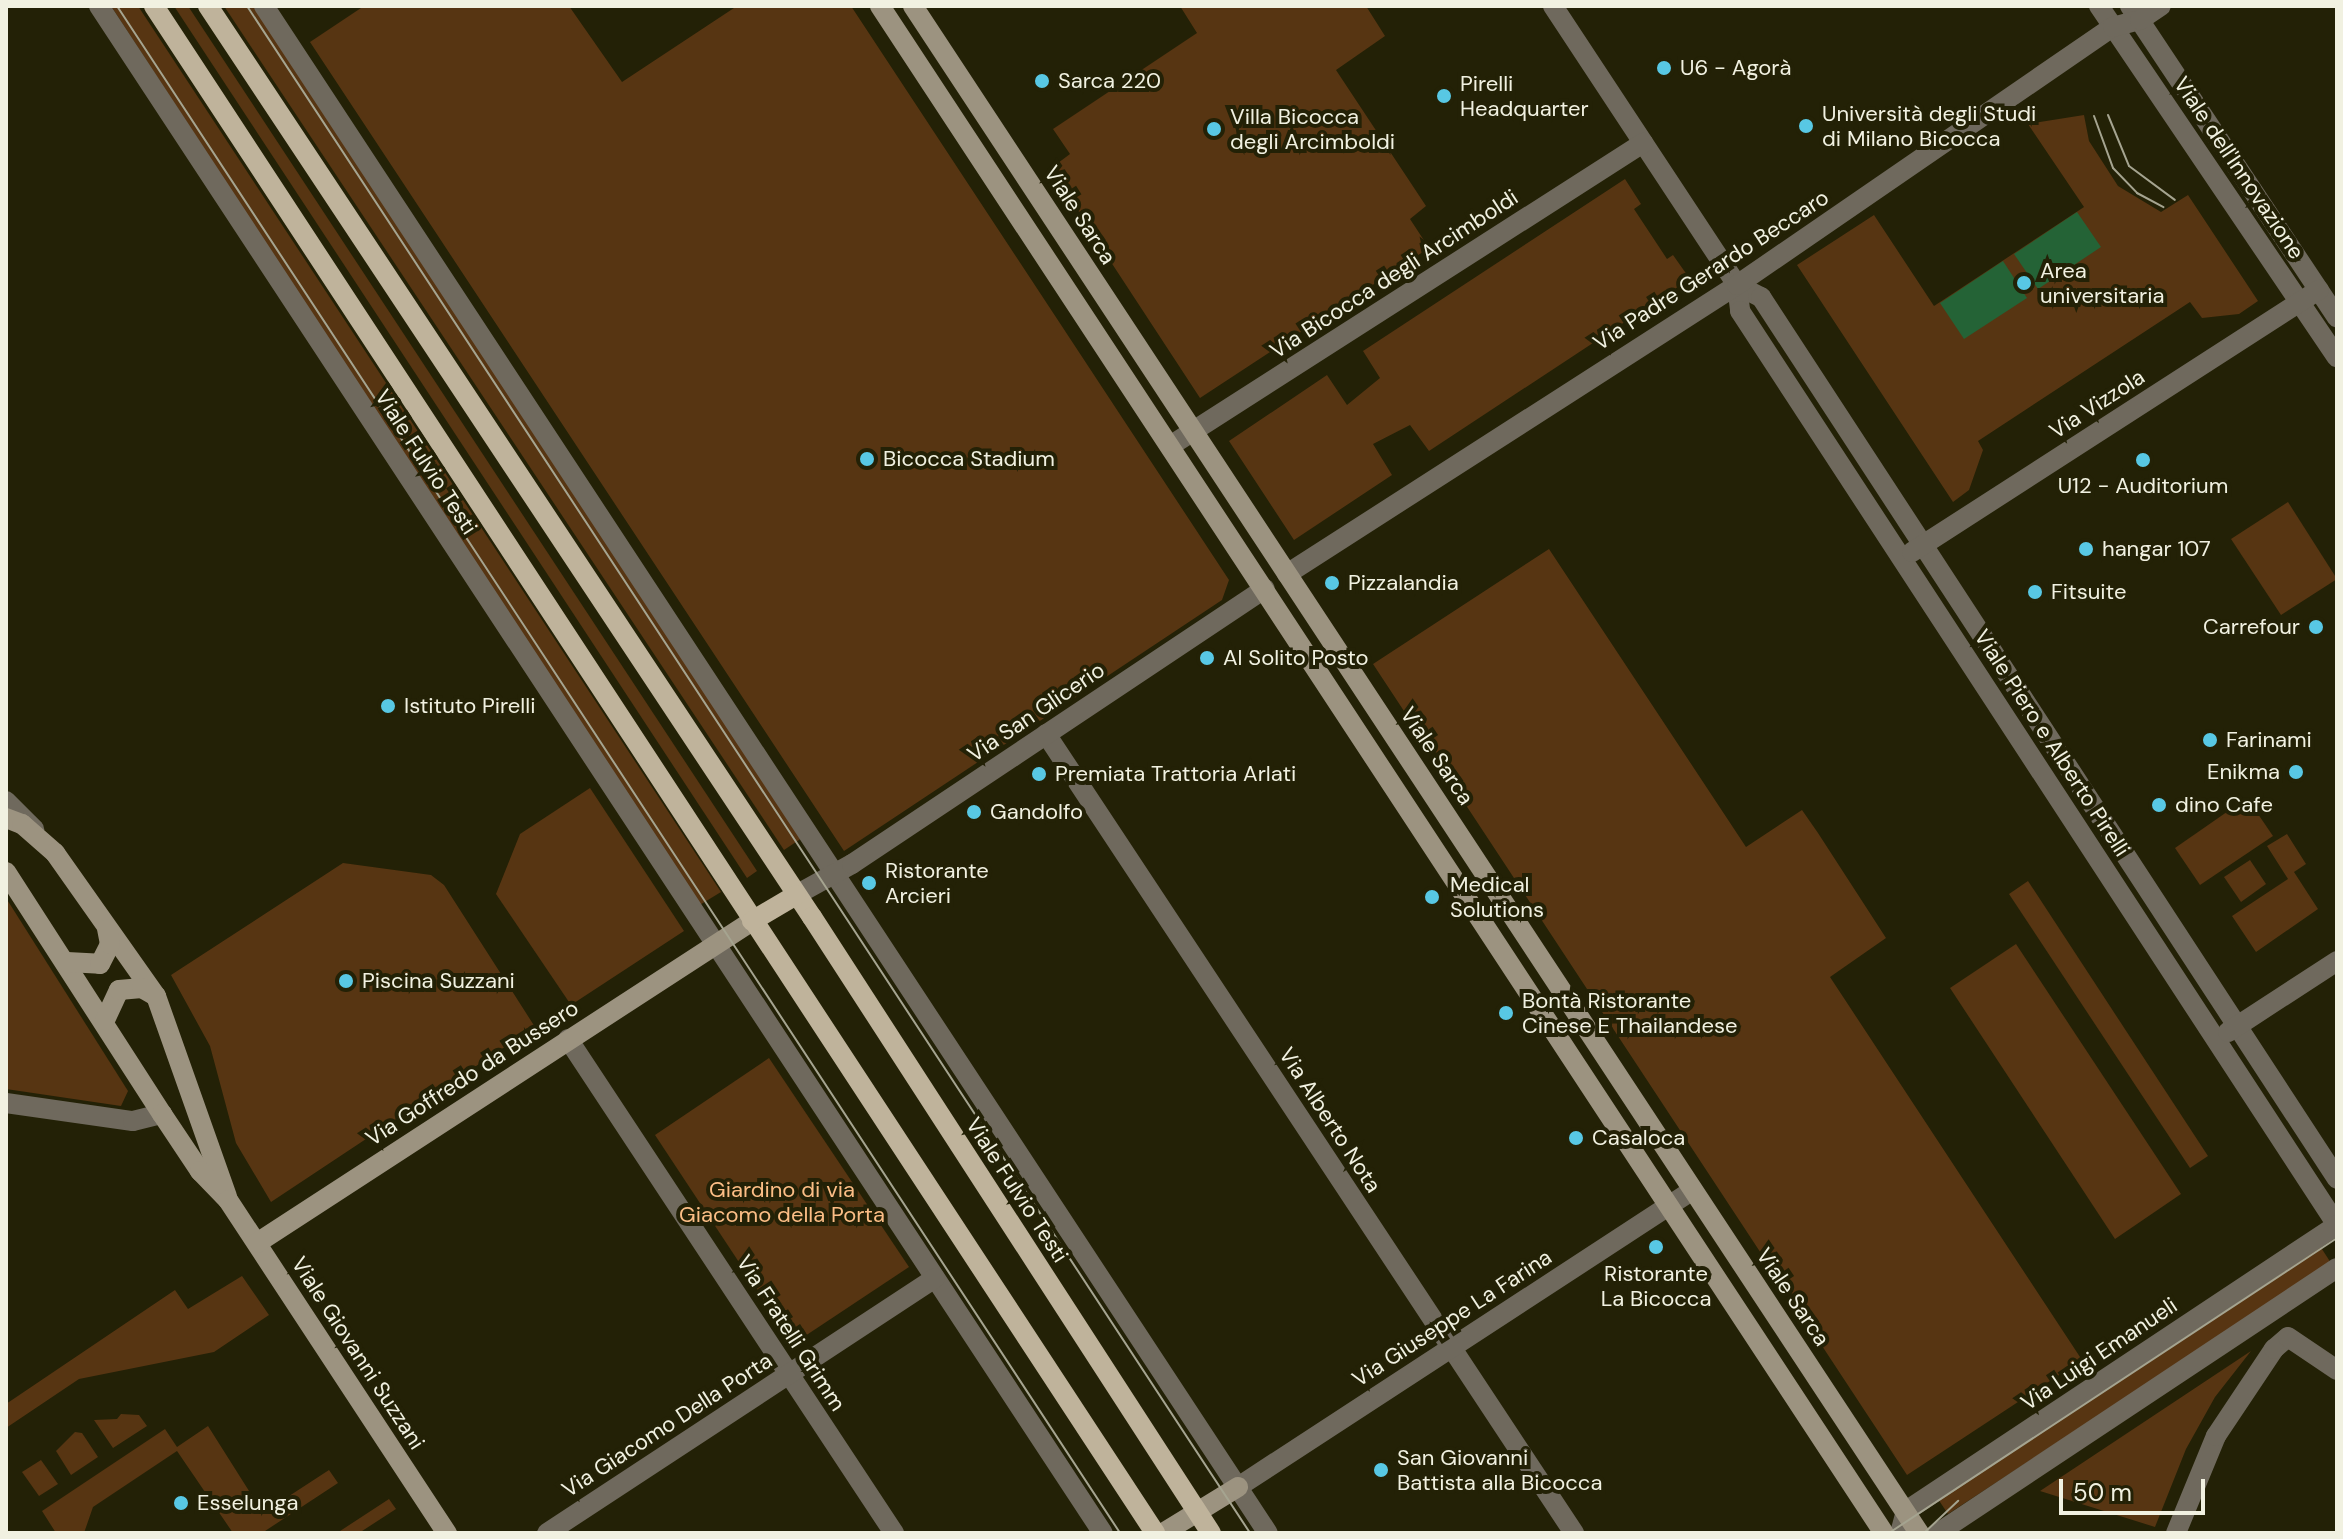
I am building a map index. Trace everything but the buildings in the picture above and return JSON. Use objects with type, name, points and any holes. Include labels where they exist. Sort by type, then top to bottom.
[{"type":"main road","name":"Viale Fulvio Testi","points":[[154,6],[1155,1533]]},
{"type":"main road","name":"Viale Fulvio Testi","points":[[208,6],[796,895],[1211,1533]]},
{"type":"main road","points":[[752,921],[796,895]]},
{"type":"street","name":"Viale Fulvio Testi","points":[[99,6],[1103,1533]]},
{"type":"street","name":"Viale Fulvio Testi","points":[[264,6],[1268,1533]]},
{"type":"street","points":[[880,6],[1884,1533]]},
{"type":"street","name":"Viale Sarca","points":[[913,6],[1919,1533]]},
{"type":"street","name":"Viale Piero e Alberto Pirelli","points":[[1553,6],[1737,285],[1740,311],[2218,1038],[2337,1225]]},
{"type":"street","name":"Viale dell'Innovazione","points":[[2099,6],[2337,357]]},
{"type":"street","name":"Via Padre Gerardo Beccaro","points":[[1287,574],[1737,285],[2113,27],[2135,13],[2161,6]]},
{"type":"street","name":"Viale dell'Innovazione","points":[[2135,13],[2337,318]]},
{"type":"street","name":"Via Bicocca degli Arcimboldi","points":[[1170,446],[1643,143]]},
{"type":"street","name":"Viale Piero e Alberto Pirelli","points":[[1737,285],[1761,297],[2337,1179]]},
{"type":"street","name":"Via Vizzola","points":[[1901,559],[2319,290]]},
{"type":"street","name":"Via San Glicerio","points":[[833,872],[1265,589]]},
{"type":"street","name":"Via Alberto Nota","points":[[1046,734],[1574,1533]]},
{"type":"street","name":"Viale Giovanni Suzzani","points":[[6,801],[55,853],[156,996],[228,1200]]},
{"type":"street","name":"Viale Giovanni Suzzani","points":[[6,818],[22,824],[55,853]]},
{"type":"street","name":"Viale Giovanni Suzzani","points":[[6,872],[105,1020],[200,1171],[228,1200],[447,1533]]},
{"type":"street","points":[[796,895],[833,872]]},
{"type":"street","points":[[715,944],[752,921]]},
{"type":"street","points":[[67,962],[100,964],[110,944],[107,929]]},
{"type":"street","name":"Via Goffredo da Bussero","points":[[257,1243],[715,944]]},
{"type":"street","points":[[2218,1038],[2337,961]]},
{"type":"street","points":[[105,1020],[119,990],[142,988],[156,996]]},
{"type":"street","name":"Via Fratelli Grimm","points":[[568,1039],[894,1533]]},
{"type":"street","points":[[6,1103],[133,1121],[162,1114]]},
{"type":"street","name":"Via Giuseppe La Farina","points":[[1238,1487],[1693,1190]]},
{"type":"street","name":"Via Luigi Emanueli","points":[[1906,1511],[2337,1225]]},
{"type":"street","points":[[1938,1533],[2337,1268]]},
{"type":"street","name":"Via Giacomo Della Porta","points":[[547,1533],[935,1278]]},
{"type":"street","points":[[2176,1533],[2236,1400],[2288,1337],[2337,1370]]},
{"type":"street","points":[[1163,1533],[1238,1487]]},
{"type":"street","points":[[1900,1533],[1906,1511]]},
{"type":"green space","points":[[111,6],[138,6],[721,892],[698,906]]},
{"type":"green space","points":[[174,6],[188,6],[757,871],[747,878]]},
{"type":"green space","points":[[224,6],[254,6],[802,838],[784,850]]},
{"type":"green space","name":"Bicocca Stadium","points":[[364,6],[569,6],[622,82],[737,6],[851,6],[1229,580],[1222,600],[844,851],[310,42]]},
{"type":"green space","points":[[1180,6],[1366,6],[1385,36],[1336,70],[1426,206],[1410,219],[1429,248],[1200,398],[1050,169],[1070,154],[1053,129],[1197,33]]},
{"type":"green space","points":[[2084,115],[2089,141],[2118,186],[2161,212],[2188,195],[2258,301],[2239,314],[2202,318],[2190,302],[1978,441],[1983,450],[1969,490],[1953,502],[1797,265],[1874,215],[1934,306],[2084,207],[2028,124]]},
{"type":"green space","points":[[1625,179],[1641,204],[1634,209],[1667,259],[1673,255],[1690,279],[1429,451],[1410,425],[1373,444],[1392,475],[1294,540],[1229,441],[1327,375],[1347,405],[1380,378],[1363,351]]},
{"type":"green space","points":[[2288,502],[2337,579],[2281,615],[2231,539]]},
{"type":"green space","points":[[1549,549],[1746,847],[1802,810],[1818,833],[1886,938],[1830,977],[2082,1360],[1907,1475],[1373,664]]},
{"type":"green space","points":[[590,788],[684,931],[571,1005],[496,894],[520,834]]},
{"type":"green space","points":[[2247,798],[2273,836],[2200,885],[2175,848]]},
{"type":"green space","points":[[2287,834],[2306,864],[2294,872],[2318,909],[2256,952],[2232,916],[2288,879],[2267,846]]},
{"type":"green space","points":[[2250,860],[2266,884],[2241,902],[2224,877]]},
{"type":"green space","points":[[343,863],[431,875],[444,885],[535,1027],[271,1202],[236,1143],[210,1046],[171,975]]},
{"type":"green space","points":[[2028,881],[2208,1156],[2190,1168],[2009,894]]},
{"type":"green space","points":[[6,898],[128,1091],[121,1106],[6,1089]]},
{"type":"green space","points":[[2016,944],[2181,1194],[2115,1239],[1950,988]]},
{"type":"green space","name":"Giardino di via Giacomo della Porta","points":[[769,1058],[909,1267],[793,1344],[655,1135]]},
{"type":"green space","points":[[2318,1243],[2331,1263],[1948,1514],[1936,1496]]},
{"type":"green space","points":[[242,1276],[269,1315],[214,1352],[79,1379],[6,1428],[6,1404],[175,1290],[188,1309]]},
{"type":"green space","points":[[2251,1351],[2215,1397],[2186,1449],[2155,1527],[2040,1491]]},
{"type":"green space","points":[[121,1414],[139,1415],[147,1426],[113,1448],[94,1420],[117,1419]]},
{"type":"green space","points":[[208,1426],[263,1513],[329,1470],[338,1483],[262,1533],[233,1533],[177,1451],[93,1507],[84,1533],[56,1533],[42,1511],[165,1429],[177,1447]]},
{"type":"green space","points":[[75,1432],[82,1433],[98,1457],[71,1475],[56,1451]]},
{"type":"green space","points":[[41,1460],[58,1484],[39,1496],[22,1472]]},
{"type":"green space","points":[[389,1499],[396,1509],[359,1533],[337,1533]]},
{"type":"shaded area","points":[[2077,212],[2101,247],[2038,289],[2014,254]]},
{"type":"shaded area","points":[[2003,261],[2027,298],[1964,339],[1940,303]]},
{"type":"tram line","points":[[117,6],[1120,1533]]},
{"type":"tram line","points":[[247,6],[1250,1533]]},
{"type":"tram line","points":[[2108,115],[2129,166],[2175,200]]},
{"type":"tram line","points":[[2094,116],[2113,168],[2137,193],[2163,207]]},
{"type":"tram line","points":[[1889,1533],[2337,1238]]},
{"type":"tram line","points":[[1924,1533],[1958,1501]]},
{"type":"place","name":"U6 - Agorà","points":[[1664,68]]},
{"type":"place","name":"Sarca 220","points":[[1042,81]]},
{"type":"place","name":"Pirelli Headquarter","points":[[1444,96]]},
{"type":"place","name":"Università degli Studi di Milano Bicocca","points":[[1806,126]]},
{"type":"place","name":"Villa Bicocca degli Arcimboldi","points":[[1214,129]]},
{"type":"place","name":"Area universitaria","points":[[2024,283]]},
{"type":"place","name":"Bicocca Stadium","points":[[867,459]]},
{"type":"place","name":"U12 - Auditorium","points":[[2143,460]]},
{"type":"place","name":"hangar 107","points":[[2086,549]]},
{"type":"place","name":"Pizzalandia","points":[[1332,583]]},
{"type":"place","name":"Fitsuite","points":[[2035,592]]},
{"type":"place","name":"Carrefour","points":[[2316,627]]},
{"type":"place","name":"Al Solito Posto","points":[[1207,658]]},
{"type":"place","name":"Istituto Pirelli","points":[[388,706]]},
{"type":"place","name":"Farinami","points":[[2210,740]]},
{"type":"place","name":"Enikma","points":[[2296,772]]},
{"type":"place","name":"Premiata Trattoria Arlati","points":[[1039,774]]},
{"type":"place","name":"dino Cafe","points":[[2159,805]]},
{"type":"place","name":"Gandolfo","points":[[974,812]]},
{"type":"place","name":"Ristorante Arcieri","points":[[869,883]]},
{"type":"place","name":"Medical Solutions","points":[[1432,897]]},
{"type":"place","name":"Piscina Suzzani","points":[[346,981]]},
{"type":"place","name":"Bontà Ristorante Cinese E Thailandese","points":[[1506,1013]]},
{"type":"place","name":"Casaloca","points":[[1576,1138]]},
{"type":"place","name":"Ristorante La Bicocca","points":[[1656,1247]]},
{"type":"place","name":"San Giovanni Battista alla Bicocca","points":[[1381,1470]]},
{"type":"place","name":"Esselunga","points":[[181,1503]]}]
